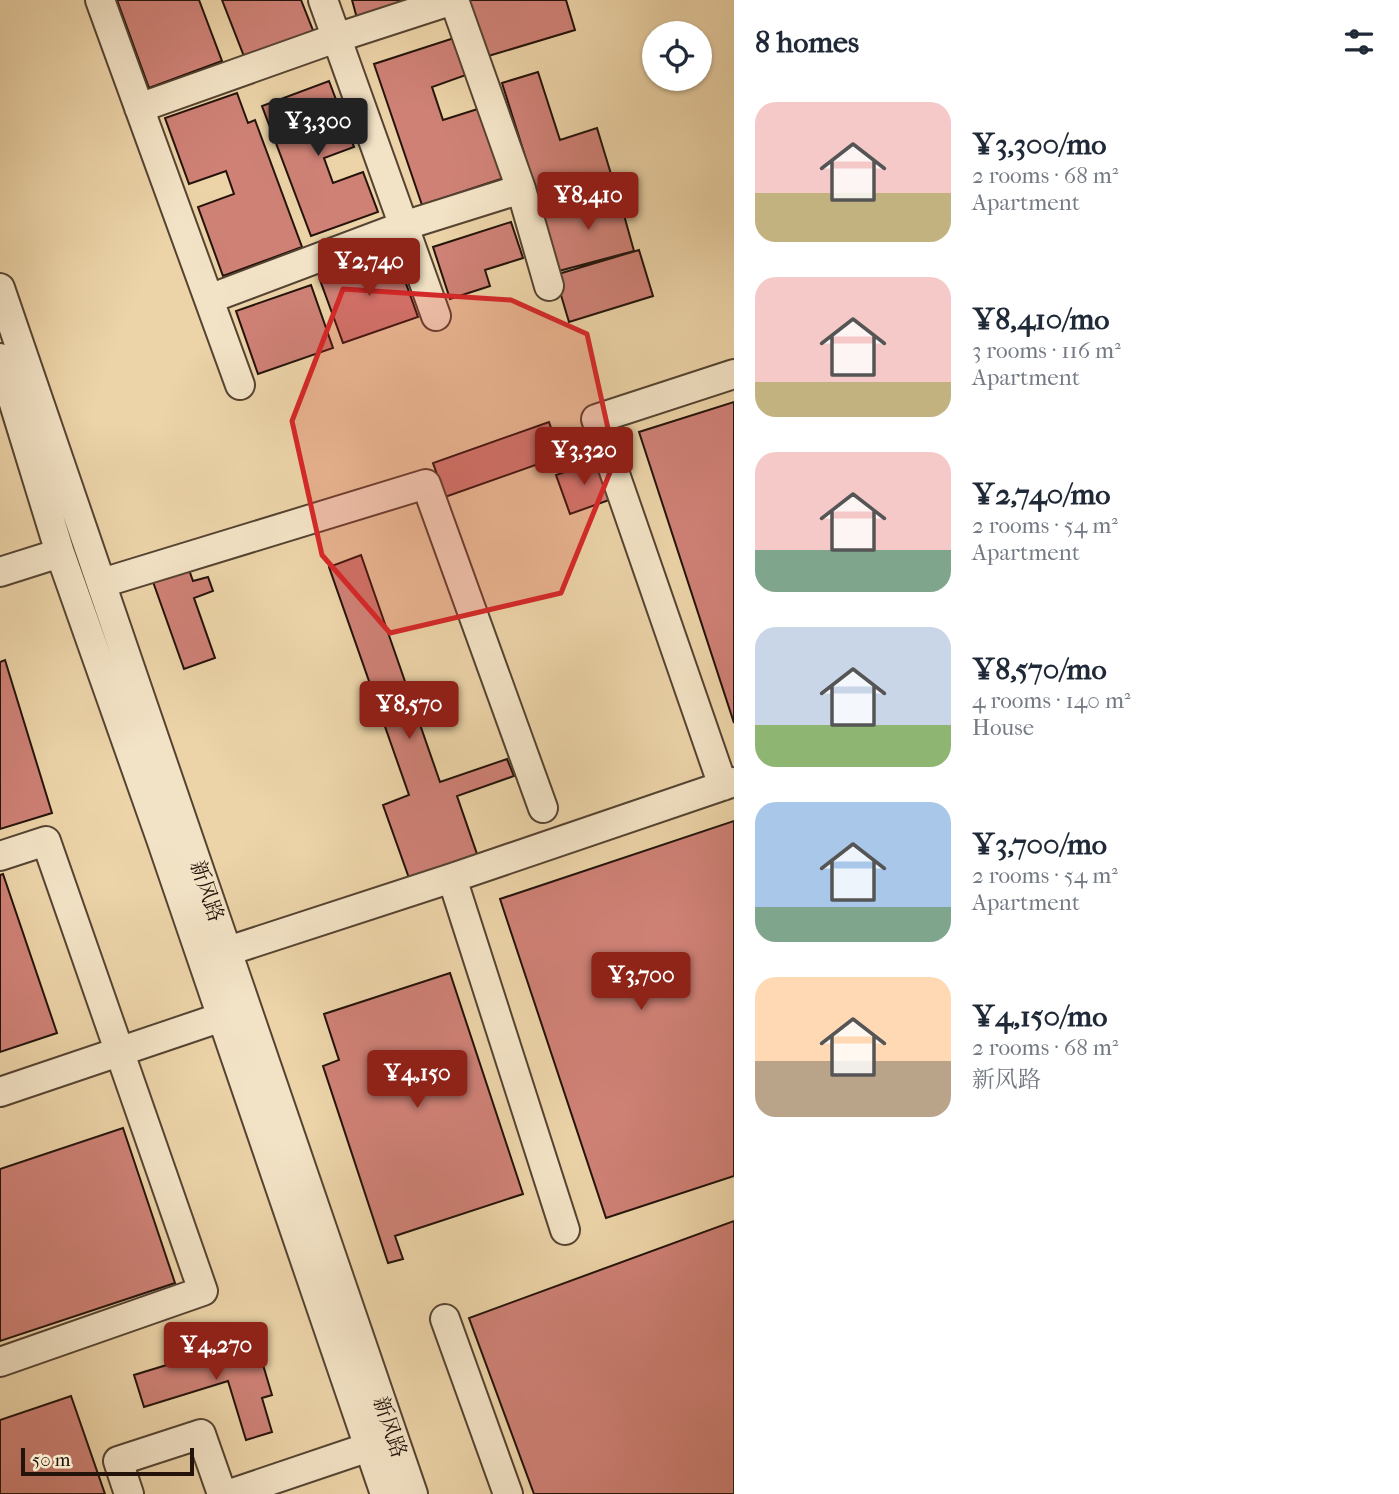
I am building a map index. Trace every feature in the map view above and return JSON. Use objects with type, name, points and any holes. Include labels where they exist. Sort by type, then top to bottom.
[{"type":"street","points":[[100,0],[240,385]]},
{"type":"street","points":[[323,0],[436,316]]},
{"type":"street","points":[[139,108],[336,38],[453,0],[521,189],[549,286]]},
{"type":"street","points":[[209,299],[403,226],[521,189]]},
{"type":"street","name":"新风路","points":[[0,288],[413,1494]]},
{"type":"street","name":"新风路","points":[[0,358],[60,553],[385,1494]]},
{"type":"street","points":[[228,951],[728,784],[596,419],[734,374]]},
{"type":"street","points":[[102,583],[426,485],[543,808]]},
{"type":"street","points":[[0,572],[60,553]]},
{"type":"street","points":[[0,856],[46,841],[203,1292],[0,1362]]},
{"type":"street","points":[[452,878],[565,1230]]},
{"type":"street","points":[[0,1092],[222,1017]]},
{"type":"street","points":[[445,1319],[508,1494]]},
{"type":"street","points":[[129,1494],[118,1461],[201,1434],[222,1494]]},
{"type":"street","points":[[230,1494],[369,1447]]},
{"type":"highlighted area","points":[[343,289],[511,300],[587,334],[615,460],[561,593],[390,633],[322,555],[292,421]]},
{"type":"building","points":[[117,0],[199,0],[222,61],[149,88]]},
{"type":"building","points":[[222,0],[301,0],[316,38],[247,64]]},
{"type":"building","points":[[352,0],[430,0],[358,22]]},
{"type":"building","points":[[468,0],[566,0],[575,30],[485,57]]},
{"type":"building","points":[[454,38],[466,75],[432,87],[443,120],[484,107],[507,177],[422,205],[374,64]]},
{"type":"building","points":[[538,72],[560,140],[597,128],[611,174],[538,197],[502,83]]},
{"type":"building","points":[[329,81],[354,147],[324,158],[333,183],[363,172],[378,212],[311,236],[262,106]]},
{"type":"building","points":[[237,93],[248,123],[255,120],[302,247],[223,276],[198,207],[234,194],[226,171],[189,184],[165,118]]},
{"type":"building","points":[[617,190],[634,251],[555,272],[540,217],[584,205],[582,200]]},
{"type":"building","points":[[511,222],[523,258],[485,270],[490,286],[450,299],[433,247]]},
{"type":"building","points":[[639,250],[653,296],[569,322],[555,275]]},
{"type":"building","points":[[395,253],[418,317],[343,343],[320,280]]},
{"type":"building","points":[[311,285],[333,348],[258,374],[236,311]]},
{"type":"building","points":[[734,402],[734,723],[639,432]]},
{"type":"building","points":[[549,422],[561,456],[445,497],[433,463]]},
{"type":"building","points":[[598,460],[612,499],[570,514],[556,475]]},
{"type":"building","points":[[361,555],[440,782],[507,759],[514,776],[457,796],[477,854],[409,878],[383,805],[409,795],[329,567]]},
{"type":"building","points":[[188,567],[193,581],[208,577],[213,591],[194,598],[215,658],[184,669],[152,579]]},
{"type":"building","points":[[5,660],[52,813],[0,829],[0,662]]},
{"type":"building","points":[[734,821],[734,1176],[606,1218],[500,899]]},
{"type":"building","points":[[3,874],[57,1033],[0,1052],[0,875]]},
{"type":"building","points":[[450,973],[523,1194],[395,1236],[403,1259],[388,1263],[323,1066],[339,1060],[324,1014]]},
{"type":"building","points":[[123,1128],[175,1283],[0,1341],[0,1169]]},
{"type":"building","points":[[734,1221],[734,1494],[534,1494],[469,1318]]},
{"type":"building","points":[[255,1338],[272,1395],[262,1398],[272,1432],[246,1440],[228,1381],[144,1407],[134,1375]]},
{"type":"building","points":[[71,1396],[105,1494],[0,1494],[0,1420]]}]
